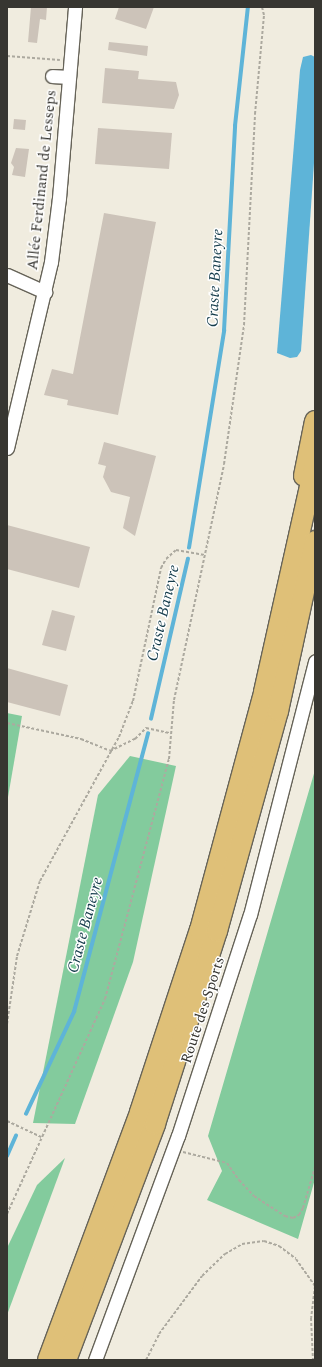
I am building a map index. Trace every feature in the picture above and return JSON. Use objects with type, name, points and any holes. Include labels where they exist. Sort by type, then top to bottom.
[{"type":"highway","points":[[264,692],[315,422]]},
{"type":"highway","points":[[48,1360],[140,1112],[200,930],[264,692],[315,464]]},
{"type":"highway","points":[[307,584],[315,541]]},
{"type":"highway","points":[[66,1360],[155,1124],[217,931],[278,711],[315,552]]},
{"type":"street","name":"Allée Ferdinand de Lesseps","points":[[7,448],[45,292],[60,198],[75,7]]},
{"type":"street","points":[[52,76],[69,77]]},
{"type":"street","points":[[7,275],[45,292]]},
{"type":"street","name":"Route des Sports","points":[[95,1360],[173,1150],[250,915],[315,661]]},
{"type":"path","points":[[7,1214],[105,999],[169,759],[174,700],[224,464],[244,325],[255,114],[264,14],[262,7]]},
{"type":"path","points":[[7,56],[63,60]]},
{"type":"path","points":[[7,1024],[17,956],[40,881],[119,737],[133,702],[161,568],[166,559],[176,550],[205,555]]},
{"type":"path","points":[[7,723],[81,739],[110,751],[135,739],[146,728],[170,733]]},
{"type":"path","points":[[7,1120],[41,1137]]},
{"type":"path","points":[[173,1150],[227,1163],[239,1180],[254,1196],[285,1216],[293,1218],[299,1215],[303,1208],[315,1167]]},
{"type":"path","points":[[146,1360],[159,1334],[202,1276],[225,1254],[242,1244],[264,1240],[279,1246],[296,1259],[315,1286],[311,1318],[313,1360]]},
{"type":"green space","points":[[7,713],[22,716],[7,803]]},
{"type":"green space","points":[[130,756],[176,766],[133,962],[75,1124],[33,1123],[98,795]]},
{"type":"green space","points":[[315,770],[315,1179],[298,1239],[207,1200],[222,1171],[208,1136]]},
{"type":"green space","points":[[65,1158],[7,1315],[7,1248],[37,1185]]},
{"type":"water","points":[[311,55],[315,57],[315,149],[301,351],[297,357],[290,358],[277,353],[300,70],[303,57]]},
{"type":"building","points":[[31,7],[47,7],[46,20],[40,19],[37,43],[28,42]]},
{"type":"building","points":[[119,7],[154,7],[146,29],[115,19]]},
{"type":"building","points":[[109,42],[148,46],[147,56],[108,50]]},
{"type":"building","points":[[105,68],[139,71],[138,79],[176,82],[179,95],[174,109],[102,103]]},
{"type":"building","points":[[14,119],[26,120],[25,130],[13,129]]},
{"type":"building","points":[[98,128],[172,133],[169,169],[95,164]]},
{"type":"building","points":[[16,148],[29,149],[25,177],[12,175],[14,167],[11,163]]},
{"type":"building","points":[[104,213],[156,222],[118,415],[67,405],[68,400],[44,395],[52,369],[73,374]]},
{"type":"building","points":[[104,442],[156,456],[135,536],[123,528],[130,497],[111,492],[103,477],[106,466],[98,464]]},
{"type":"building","points":[[7,525],[90,547],[79,588],[7,569]]},
{"type":"building","points":[[52,610],[75,616],[66,651],[42,645]]},
{"type":"building","points":[[7,668],[68,685],[60,716],[7,702]]},
{"type":"waterway","name":"Craste Baneyre","points":[[189,548],[224,331],[235,126],[248,7]]},
{"type":"waterway","name":"Craste Baneyre","points":[[151,719],[188,559]]},
{"type":"waterway","name":"Craste Baneyre","points":[[26,1114],[74,1012],[148,734]]},
{"type":"waterway","name":"Craste Baneyre","points":[[7,1156],[16,1136]]}]
